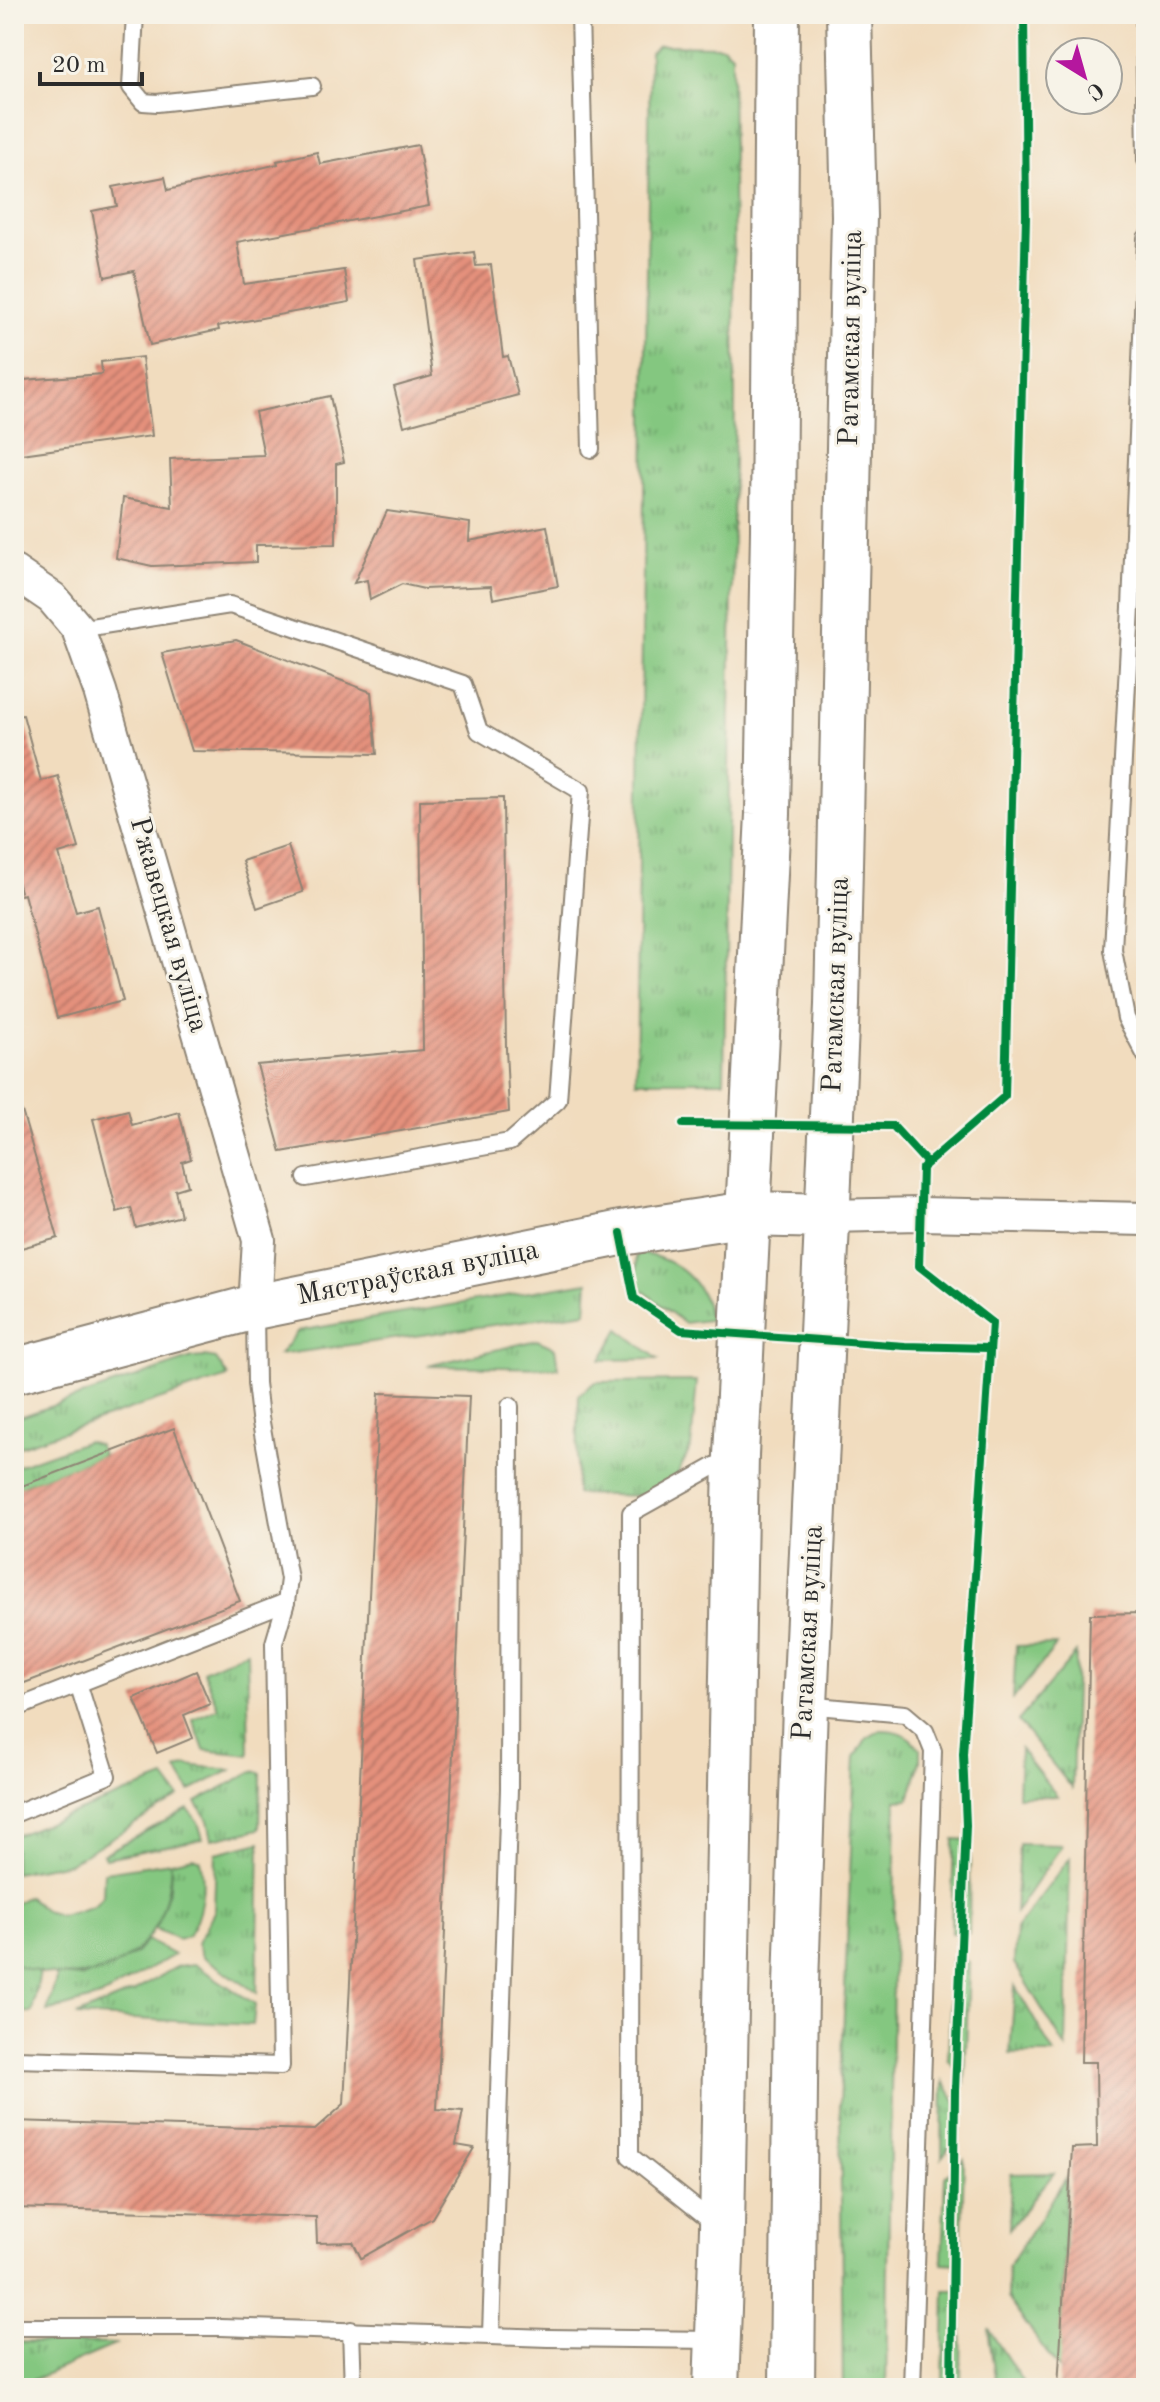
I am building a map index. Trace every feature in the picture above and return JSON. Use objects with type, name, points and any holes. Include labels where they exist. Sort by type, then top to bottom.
[{"type":"main road","points":[[716,2388],[722,2229],[736,1455],[768,814],[774,515],[777,14]]},
{"type":"main road","name":"Ратамская вуліца","points":[[792,2388],[796,1985],[805,1705],[837,1005],[854,232],[849,14]]},
{"type":"main road","name":"Мястраўская вуліца","points":[[14,1371],[255,1307],[621,1233],[748,1214],[829,1216]]},
{"type":"street","name":"Ржавецкая вуліца","points":[[14,572],[52,598],[78,629],[100,691],[259,1240],[255,1307]]},
{"type":"street","points":[[829,1216],[920,1214],[1146,1219]]},
{"type":"lane","points":[[135,14],[131,87],[143,102],[312,86]]},
{"type":"lane","points":[[580,14],[591,449]]},
{"type":"lane","points":[[1144,14],[1146,160]]},
{"type":"lane","points":[[1146,238],[1139,607],[1113,950],[1126,1018],[1146,1056]]},
{"type":"lane","points":[[78,629],[230,605],[463,684],[479,731],[581,791],[558,1100],[510,1142],[306,1178]]},
{"type":"lane","points":[[14,2059],[281,2066],[274,1643],[289,1579],[264,1447],[256,1383],[255,1307]]},
{"type":"lane","points":[[491,2334],[509,1789],[510,1406]]},
{"type":"lane","points":[[722,2229],[630,2156],[631,1513],[736,1455]]},
{"type":"lane","points":[[14,1709],[286,1602]]},
{"type":"lane","points":[[14,1814],[107,1776],[78,1683]]},
{"type":"lane","points":[[805,1705],[905,1714],[925,1731],[933,1751],[912,2388]]},
{"type":"lane","points":[[14,2327],[221,2327],[548,2338],[716,2340]]},
{"type":"lane","points":[[351,2330],[353,2388]]},
{"type":"green space","points":[[659,45],[723,46],[732,54],[735,402],[724,1081],[636,1081],[650,52]]},
{"type":"green space","points":[[636,1253],[663,1260],[685,1273],[701,1293],[710,1320],[684,1323],[637,1286]]},
{"type":"green space","points":[[588,1282],[586,1312],[279,1355],[298,1331]]},
{"type":"green space","points":[[619,1329],[658,1359],[601,1360]]},
{"type":"green space","points":[[537,1340],[555,1348],[558,1368],[427,1366]]},
{"type":"green space","points":[[192,1358],[216,1359],[228,1377],[14,1448],[14,1419]]},
{"type":"green space","points":[[697,1381],[691,1447],[676,1477],[646,1496],[576,1494],[579,1395],[595,1382]]},
{"type":"green space","points":[[87,1441],[98,1445],[103,1455],[14,1489],[14,1467]]},
{"type":"green space","points":[[1057,1645],[1013,1699],[1016,1646]]},
{"type":"green space","points":[[247,1651],[249,1755],[204,1750],[193,1719],[218,1708],[203,1671]]},
{"type":"green space","points":[[1076,1653],[1072,1788],[1018,1721]]},
{"type":"green space","points":[[881,1730],[903,1734],[920,1749],[920,1761],[909,1799],[896,1800],[886,2388],[843,2388],[840,2105],[855,1757],[866,1739]]},
{"type":"green space","points":[[1020,1749],[1057,1796],[1018,1796]]},
{"type":"green space","points":[[187,1765],[231,1770],[190,1791],[177,1770]]},
{"type":"green space","points":[[253,1771],[261,1773],[260,1829],[212,1839],[208,1820],[196,1802]]},
{"type":"green space","points":[[165,1778],[179,1797],[70,1863],[14,1873],[14,1836]]},
{"type":"green space","points":[[188,1809],[198,1822],[203,1839],[105,1858],[103,1854]]},
{"type":"green space","points":[[954,1839],[970,1840],[969,1933],[951,1933]]},
{"type":"green space","points":[[260,1842],[257,1993],[202,1956],[197,1943],[214,1912],[216,1853]]},
{"type":"green space","points":[[1019,1845],[1062,1845],[1015,1913]]},
{"type":"green space","points":[[193,1857],[200,1860],[202,1899],[188,1936],[178,1939],[155,1929],[170,1888],[171,1862]]},
{"type":"green space","points":[[1070,1858],[1066,2048],[1014,1963],[1016,1929]]},
{"type":"green space","points":[[171,1862],[167,1894],[157,1922],[143,1944],[124,1961],[101,1971],[74,1975],[45,1973],[14,1964],[14,1904],[28,1896],[45,1911],[61,1916],[94,1906],[103,1896],[104,1872]]},
{"type":"green space","points":[[147,1940],[174,1955],[100,1997],[47,2012],[57,1975],[83,1977],[135,1954]]},
{"type":"green space","points":[[952,1958],[969,1962],[965,2082],[948,2059]]},
{"type":"green space","points":[[14,1964],[40,1972],[32,2012],[14,2013]]},
{"type":"green space","points":[[194,1964],[255,2004],[253,2025],[76,2016],[133,1992],[178,1966]]},
{"type":"green space","points":[[1015,1986],[1054,2054],[1010,2054]]},
{"type":"green space","points":[[943,2081],[956,2102],[960,2120],[956,2137],[942,2158]]},
{"type":"green space","points":[[964,2159],[961,2264],[942,2263],[945,2177]]},
{"type":"green space","points":[[1054,2173],[1009,2229],[1011,2174]]},
{"type":"green space","points":[[1066,2178],[1061,2372],[1007,2298],[1008,2267]]},
{"type":"green space","points":[[945,2290],[962,2290],[961,2385],[943,2384]]},
{"type":"green space","points":[[988,2328],[1026,2387],[996,2385]]},
{"type":"green space","points":[[14,2342],[117,2344],[14,2388]]},
{"type":"building","points":[[418,145],[429,206],[237,242],[244,284],[344,270],[349,302],[218,326],[219,330],[150,345],[134,271],[105,277],[92,211],[117,206],[113,187],[165,177],[168,190],[317,152],[320,164]]},
{"type":"building","points":[[474,252],[476,266],[491,265],[503,357],[508,356],[518,395],[404,426],[394,387],[432,376],[417,260]]},
{"type":"building","points":[[142,357],[152,436],[14,455],[14,392],[25,391],[24,380],[102,374],[101,362]]},
{"type":"building","points":[[330,396],[344,462],[336,464],[336,544],[256,545],[256,562],[152,566],[116,558],[123,498],[172,507],[170,459],[264,455],[255,412]]},
{"type":"building","points":[[387,511],[470,523],[469,541],[547,526],[558,586],[493,599],[491,586],[424,589],[402,584],[370,600],[367,580],[354,583]]},
{"type":"building","points":[[236,640],[371,692],[377,754],[192,751],[162,653]]},
{"type":"building","points":[[23,715],[41,781],[58,776],[79,848],[59,854],[76,912],[98,906],[123,1001],[57,1018],[24,894],[21,895],[14,871],[14,716]]},
{"type":"building","points":[[503,798],[509,1112],[281,1152],[257,1065],[423,1050],[420,800]]},
{"type":"building","points":[[288,846],[303,892],[257,908],[242,861]]},
{"type":"building","points":[[128,1110],[132,1125],[179,1112],[191,1159],[182,1162],[188,1186],[175,1190],[181,1216],[136,1228],[131,1208],[117,1212],[93,1119]]},
{"type":"building","points":[[22,1111],[58,1238],[14,1250],[14,1112]]},
{"type":"building","points":[[379,1393],[469,1396],[437,2109],[463,2111],[456,2145],[474,2148],[432,2218],[361,2258],[353,2242],[317,2243],[316,2217],[14,2208],[14,2121],[315,2130],[344,2104]]},
{"type":"building","points":[[174,1428],[240,1601],[14,1687],[14,1489]]},
{"type":"building","points":[[1146,1613],[1146,2388],[1058,2388],[1072,2148],[1097,2147],[1096,2062],[1081,2062],[1090,1614]]},
{"type":"building","points":[[196,1671],[210,1704],[184,1715],[193,1738],[157,1753],[134,1698]]},
{"type":"cycle path","points":[[951,2388],[955,2091],[966,1825],[963,1754],[992,1323],[919,1266],[922,1168],[1005,1096],[1026,215],[1024,14]]},
{"type":"cycle path","points":[[683,1124],[893,1126],[927,1163]]},
{"type":"cycle path","points":[[621,1233],[634,1298],[681,1330],[905,1346],[989,1348]]}]
